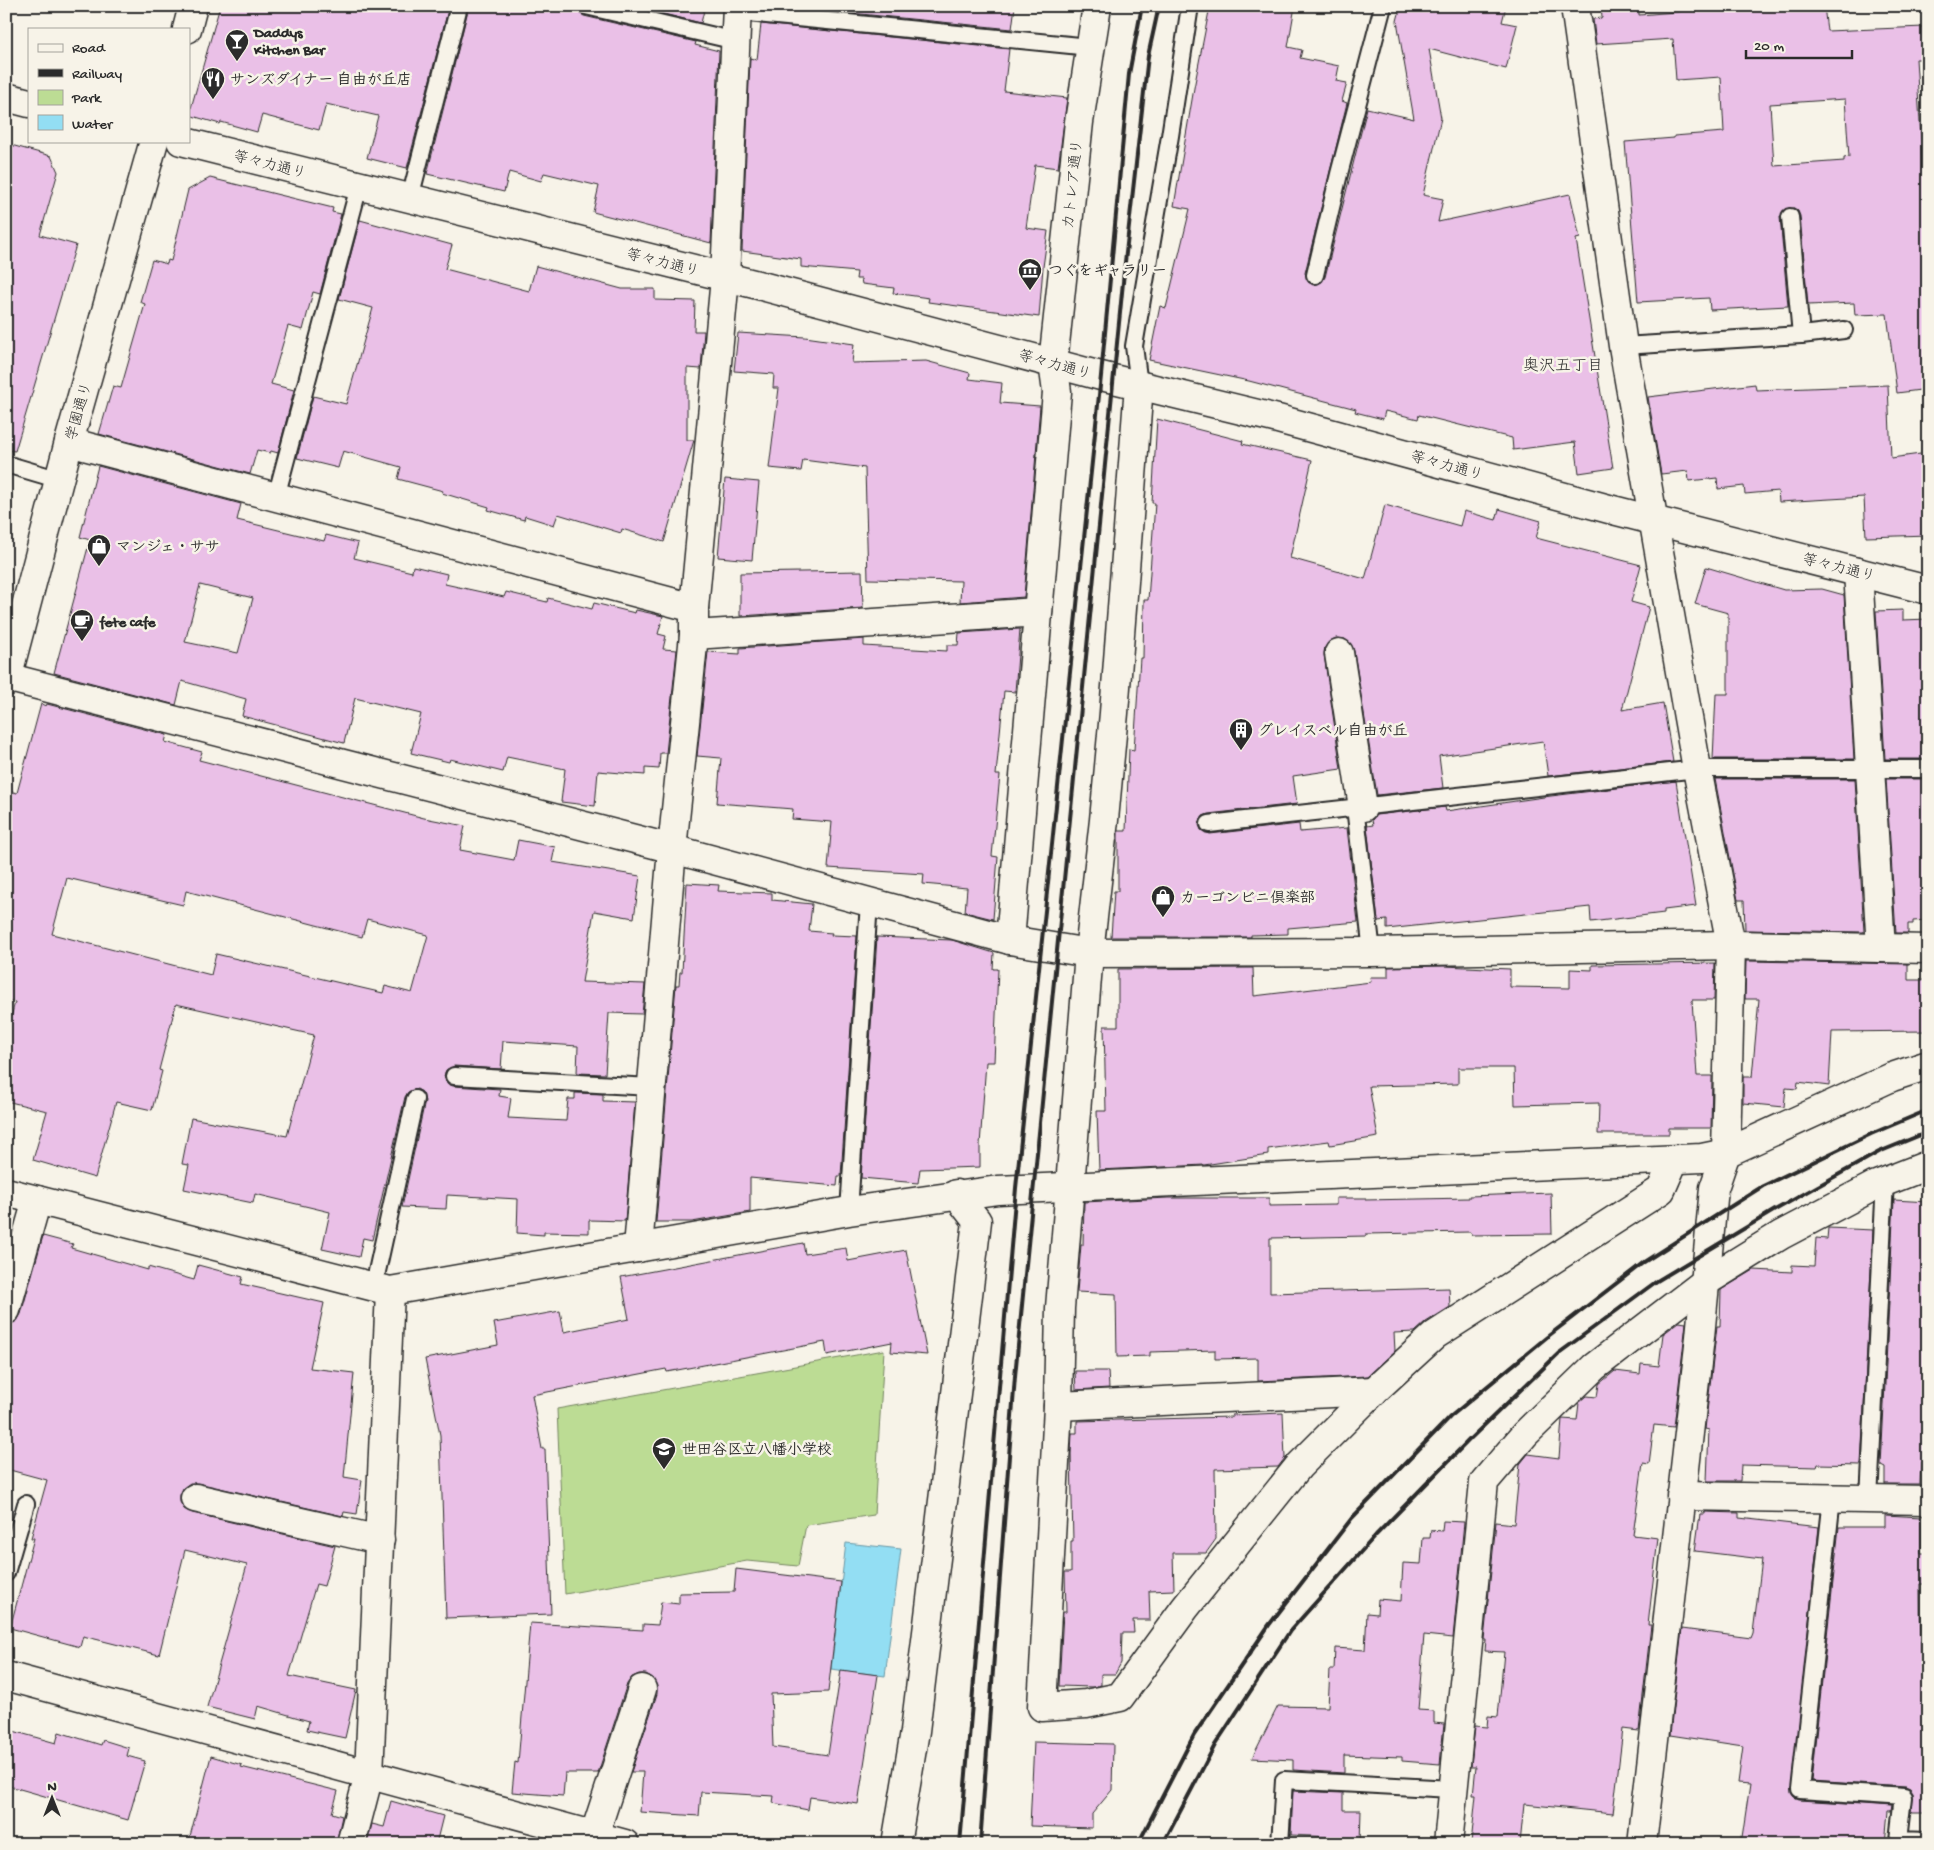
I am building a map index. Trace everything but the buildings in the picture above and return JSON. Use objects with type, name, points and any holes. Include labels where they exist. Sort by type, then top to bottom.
[{"type":"street","points":[[187,28],[193,6]]},
{"type":"street","name":"カトレア通り","points":[[1010,940],[1057,392],[1053,363],[1079,122],[1097,6]]},
{"type":"street","points":[[1576,6],[1623,346],[1697,769],[1732,945],[1726,1153],[1714,1188],[1642,1844]]},
{"type":"street","points":[[638,1248],[672,849],[694,635],[694,608],[725,278],[737,9]]},
{"type":"street","points":[[6,97],[28,103]]},
{"type":"street","name":"学園通り","points":[[7,679],[69,442],[154,142]]},
{"type":"street","name":"等々力通り","points":[[185,142],[758,285],[1053,363],[1278,419],[1599,507],[1653,519],[1928,590]]},
{"type":"street","points":[[1139,385],[1114,713],[1089,953],[1060,1308],[1058,1406],[1042,1708],[1086,1704],[1120,1697],[1186,1608],[1299,1466],[1374,1391],[1435,1335],[1662,1190],[1674,1160]]},
{"type":"street","points":[[69,442],[694,608]]},
{"type":"street","points":[[1858,572],[1881,948]]},
{"type":"street","points":[[694,635],[1038,612]]},
{"type":"street","points":[[1339,654],[1359,807]]},
{"type":"street","points":[[7,679],[672,849],[1010,940],[1089,953],[1372,952],[1732,945],[1928,949]]},
{"type":"street","points":[[6,1192],[382,1288],[638,1248],[956,1194],[1070,1186],[1702,1158],[1726,1153],[1892,1077],[1928,1065]]},
{"type":"street","points":[[1448,1844],[1484,1482],[1525,1434],[1594,1367],[1705,1282],[1781,1235],[1884,1181],[1928,1165]]},
{"type":"street","points":[[896,1844],[915,1731],[977,1221],[956,1194]]},
{"type":"street","points":[[6,1310],[37,1200]]},
{"type":"street","points":[[351,1844],[369,1775],[380,1540],[382,1288]]},
{"type":"street","points":[[1058,1406],[1374,1391]]},
{"type":"street","points":[[1681,1496],[1928,1500]]},
{"type":"street","points":[[195,1498],[380,1540]]},
{"type":"street","points":[[6,1676],[625,1844]]},
{"type":"street","points":[[594,1836],[642,1689]]},
{"type":"lane","points":[[410,198],[459,6]]},
{"type":"lane","points":[[586,6],[736,41]]},
{"type":"lane","points":[[1139,385],[1134,346],[1190,6]]},
{"type":"lane","points":[[1315,275],[1383,6]]},
{"type":"lane","points":[[737,9],[1090,47]]},
{"type":"lane","points":[[276,497],[359,186]]},
{"type":"lane","points":[[1790,217],[1802,335]]},
{"type":"lane","points":[[1623,346],[1802,335],[1844,330]]},
{"type":"lane","points":[[6,464],[60,480]]},
{"type":"lane","points":[[1209,824],[1697,769],[1928,769]]},
{"type":"lane","points":[[1359,807],[1372,952]]},
{"type":"lane","points":[[849,1211],[869,902]]},
{"type":"lane","points":[[454,1076],[651,1087]]},
{"type":"lane","points":[[382,1288],[415,1099]]},
{"type":"lane","points":[[1869,1499],[1884,1181]]},
{"type":"lane","points":[[1832,1498],[1800,1790],[1904,1797],[1899,1840],[1928,1842]]},
{"type":"lane","points":[[6,1573],[26,1504]]},
{"type":"lane","points":[[1280,1844],[1284,1780],[1452,1789]]},
{"type":"green space","points":[[884,1350],[874,1515],[806,1525],[798,1566],[747,1561],[565,1594],[557,1409]]},
{"type":"water","points":[[846,1543],[901,1549],[885,1676],[831,1669]]},
{"type":"railway","points":[[960,1844],[1016,1188],[1101,376],[1129,74],[1142,6]]},
{"type":"railway","points":[[980,1844],[1015,1376],[1125,262],[1148,56],[1159,6]]},
{"type":"railway","points":[[1138,1844],[1194,1735],[1269,1625],[1352,1518],[1450,1417],[1547,1337],[1644,1262],[1763,1186],[1871,1134],[1928,1110]]},
{"type":"railway","points":[[1163,1844],[1215,1745],[1290,1631],[1376,1535],[1470,1439],[1559,1353],[1657,1281],[1775,1210],[1879,1152],[1928,1132]]},
{"type":"place","name":"Daddys Kitchen Bar","points":[[237,62]]},
{"type":"place","name":"サンズダイナー 自由が丘店","points":[[213,100]]},
{"type":"place","name":"つぐをギャラリー","points":[[1030,291]]},
{"type":"place","name":"マンジェ・ササ","points":[[99,567]]},
{"type":"place","name":"fete cafe","points":[[82,642]]},
{"type":"place","name":"グレイスベル自由が丘","points":[[1241,751]]},
{"type":"place","name":"カーゴンビニ倶楽部","points":[[1163,918]]},
{"type":"place","name":"世田谷区立八幡小学校","points":[[664,1470]]},
{"type":"district","name":"奥沢五丁目","points":[[1563,364]]}]
